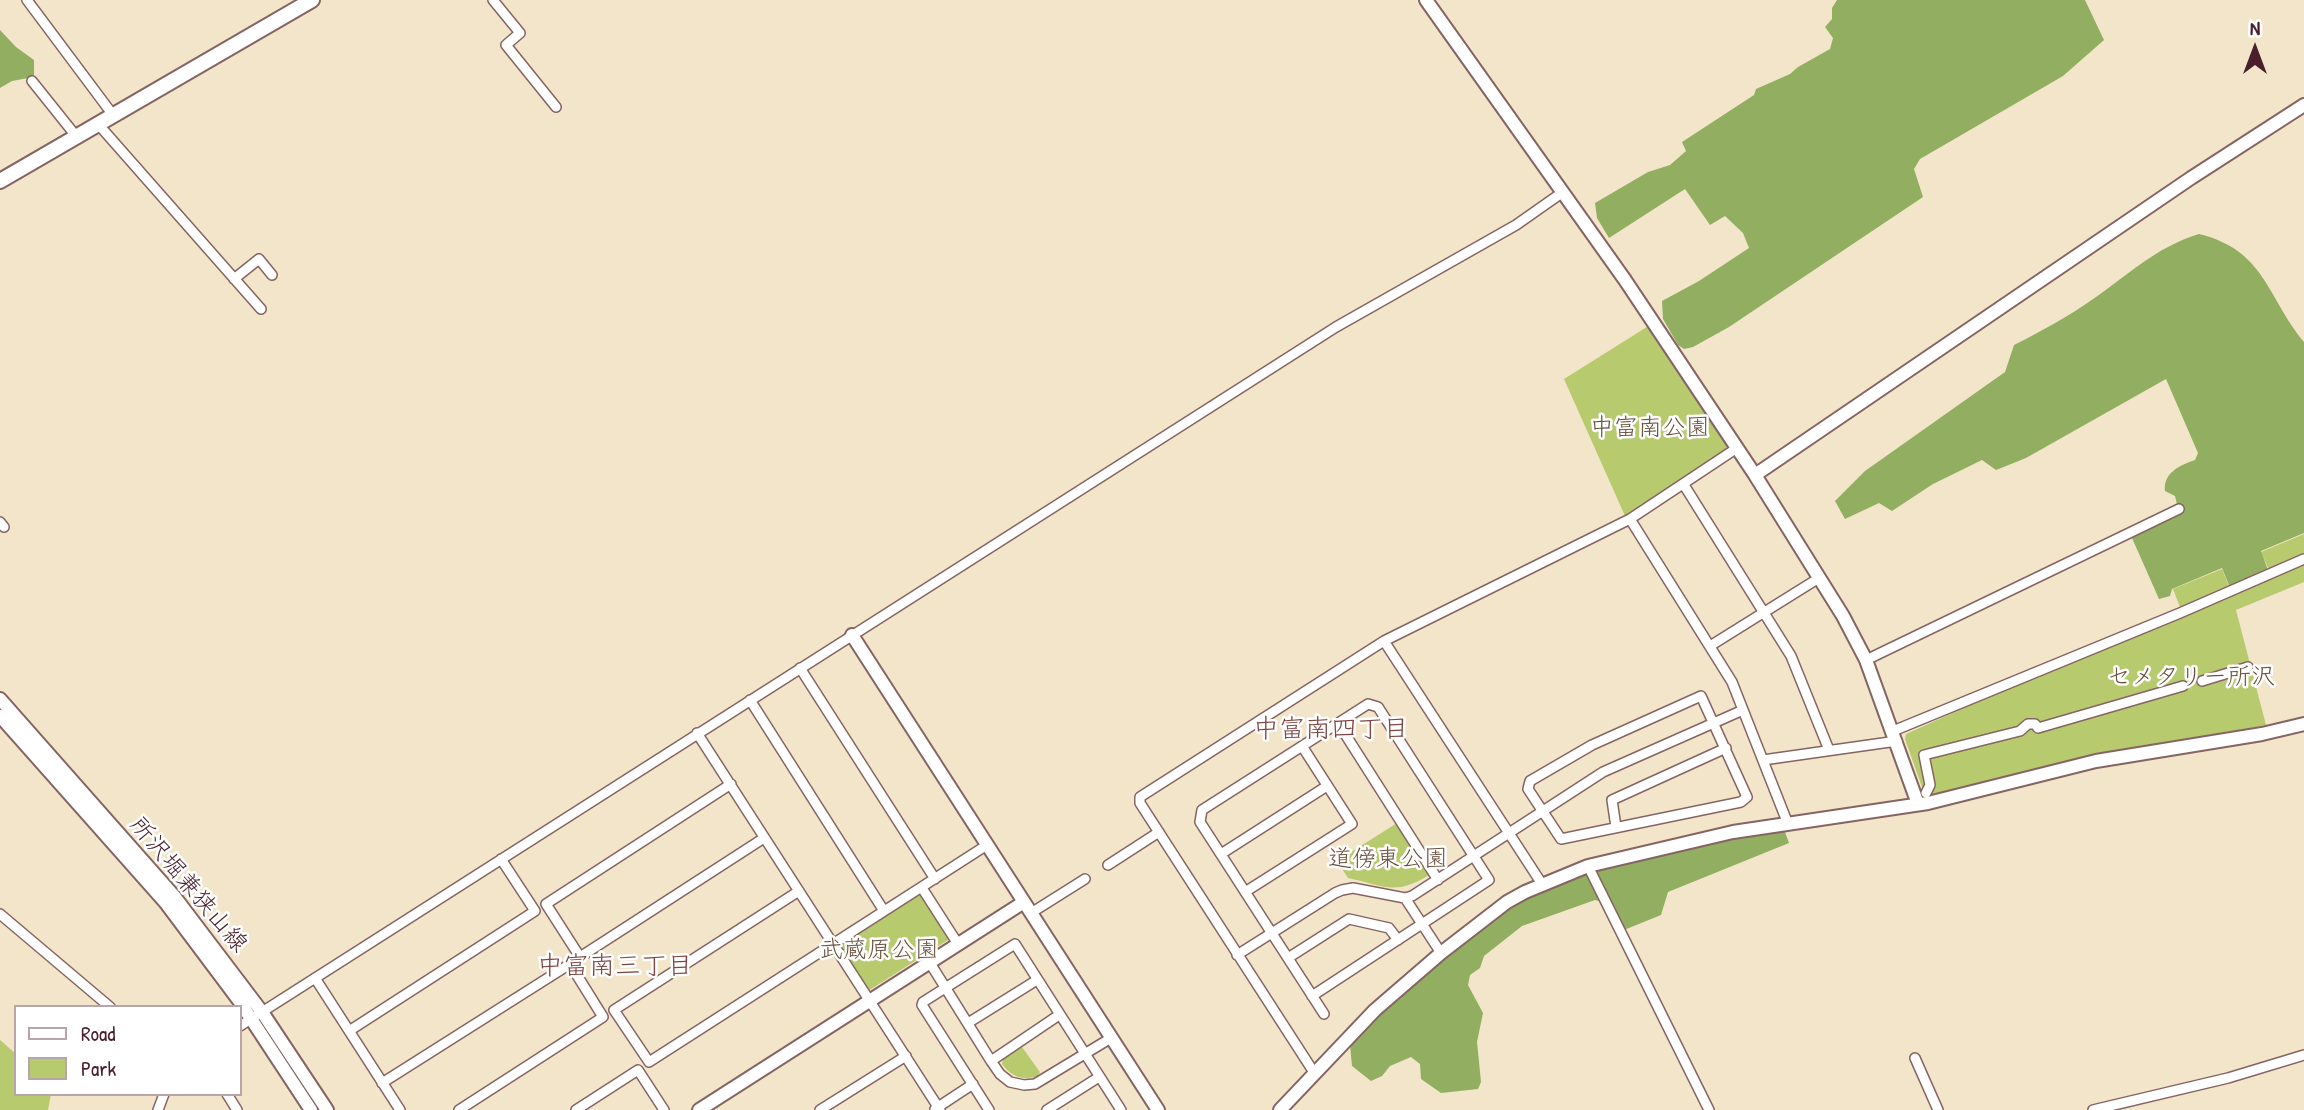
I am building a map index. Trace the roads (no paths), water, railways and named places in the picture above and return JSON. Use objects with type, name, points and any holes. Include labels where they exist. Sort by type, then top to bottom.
[{"type":"main road","points":[[0,181],[312,0]]},
{"type":"street","points":[[27,0],[113,115]]},
{"type":"street","points":[[494,0],[520,33],[506,46],[556,107]]},
{"type":"street","points":[[1426,0],[1563,192],[1737,448],[1843,616],[1866,660],[1918,804]]},
{"type":"street","points":[[32,81],[76,136]]},
{"type":"street","points":[[1755,475],[2191,178],[2304,105]]},
{"type":"street","points":[[98,124],[261,309]]},
{"type":"street","points":[[245,1022],[1336,327],[1516,225],[1563,192]]},
{"type":"street","points":[[234,279],[259,259],[272,275]]},
{"type":"street","points":[[1315,1074],[1140,803],[1140,797],[1384,641],[1630,519],[1737,448]]},
{"type":"street","points":[[1684,485],[1791,656],[1829,750]]},
{"type":"street","points":[[1866,660],[2179,509]]},
{"type":"street","points":[[1630,519],[1731,682],[1788,824]]},
{"type":"street","points":[[1763,760],[1895,736],[2304,559]]},
{"type":"street","points":[[1710,646],[1819,578]]},
{"type":"street","points":[[852,635],[1158,1110]]},
{"type":"street","points":[[1384,641],[1542,884]]},
{"type":"street","points":[[2202,681],[2248,667]]},
{"type":"street","points":[[800,668],[935,880]]},
{"type":"street","points":[[1926,793],[1930,785],[1924,755],[2020,731],[2028,724],[2035,724],[2038,728],[2183,686]]},
{"type":"street","points":[[1701,696],[1715,722],[1747,797],[1741,802],[1562,839],[1528,789],[1530,781],[1592,745],[1701,696]]},
{"type":"street","name":"所沢堀兼狭山線","points":[[0,699],[174,896],[262,1012],[327,1110]]},
{"type":"street","points":[[750,700],[884,911]]},
{"type":"street","points":[[1312,996],[1489,880],[1378,707],[1368,704],[1202,810],[1200,822],[1312,996],[1324,1014]]},
{"type":"street","points":[[1237,955],[1342,890],[1353,888],[1405,898],[1412,896],[1604,772],[1743,710]]},
{"type":"street","name":"所沢堀兼狭山線","points":[[0,716],[165,902],[234,1005]]},
{"type":"street","points":[[1338,723],[1437,880]]},
{"type":"street","points":[[1280,1110],[1375,1010],[1441,953],[1507,902],[1542,884],[1588,866],[1732,832],[1918,804],[2096,761],[2262,734],[2304,724]]},
{"type":"street","points":[[698,733],[906,1056],[937,1109],[973,1084]]},
{"type":"street","points":[[1245,892],[1352,824],[1302,746]]},
{"type":"street","points":[[1616,827],[1612,800],[1726,748]]},
{"type":"street","points":[[731,784],[546,904],[580,957],[764,838]]},
{"type":"street","points":[[1221,854],[1328,786]]},
{"type":"street","points":[[1108,865],[1159,832]]},
{"type":"street","points":[[799,891],[614,1010],[649,1062],[987,845]]},
{"type":"street","points":[[349,1031],[535,911],[501,859]]},
{"type":"street","points":[[1588,866],[1709,1110]]},
{"type":"street","points":[[699,1110],[719,1105],[869,1001],[958,944],[1085,878]]},
{"type":"street","points":[[922,888],[958,944]]},
{"type":"street","points":[[1405,898],[1441,953]]},
{"type":"street","points":[[0,914],[108,1005]]},
{"type":"street","points":[[1288,958],[1349,919],[1389,928],[1398,940]]},
{"type":"street","points":[[989,1110],[922,1005],[1015,944],[1121,1110]]},
{"type":"street","points":[[930,962],[990,1061],[1010,1082],[1030,1085],[1042,1082],[1111,1038]]},
{"type":"street","points":[[383,1083],[570,964],[603,1017],[459,1110]]},
{"type":"street","points":[[315,978],[400,1110]]},
{"type":"street","points":[[968,1023],[1037,980]]},
{"type":"street","points":[[990,1061],[1059,1016]]},
{"type":"street","name":"所沢堀兼狭山線","points":[[245,1022],[311,1110]]},
{"type":"street","points":[[2093,1110],[2228,1078],[2304,1055]]},
{"type":"street","points":[[820,1110],[906,1056]]},
{"type":"street","points":[[1915,1058],[1938,1110]]},
{"type":"street","points":[[576,1110],[638,1070],[664,1110]]},
{"type":"street","points":[[1047,1110],[1099,1077]]},
{"type":"street","points":[[225,1110],[228,1096]]},
{"type":"street","points":[[228,1096],[237,1110]]},
{"type":"district","name":"中富南四丁目","points":[[1331,730]]},
{"type":"district","name":"中富南三丁目","points":[[615,967]]},
{"type":"park label","name":"中富南公園","points":[[1650,429]]},
{"type":"park label","name":"セメタリー所沢","points":[[2191,678]]},
{"type":"park label","name":"道傍東公園","points":[[1388,860]]},
{"type":"park label","name":"武蔵原公園","points":[[879,951]]}]
